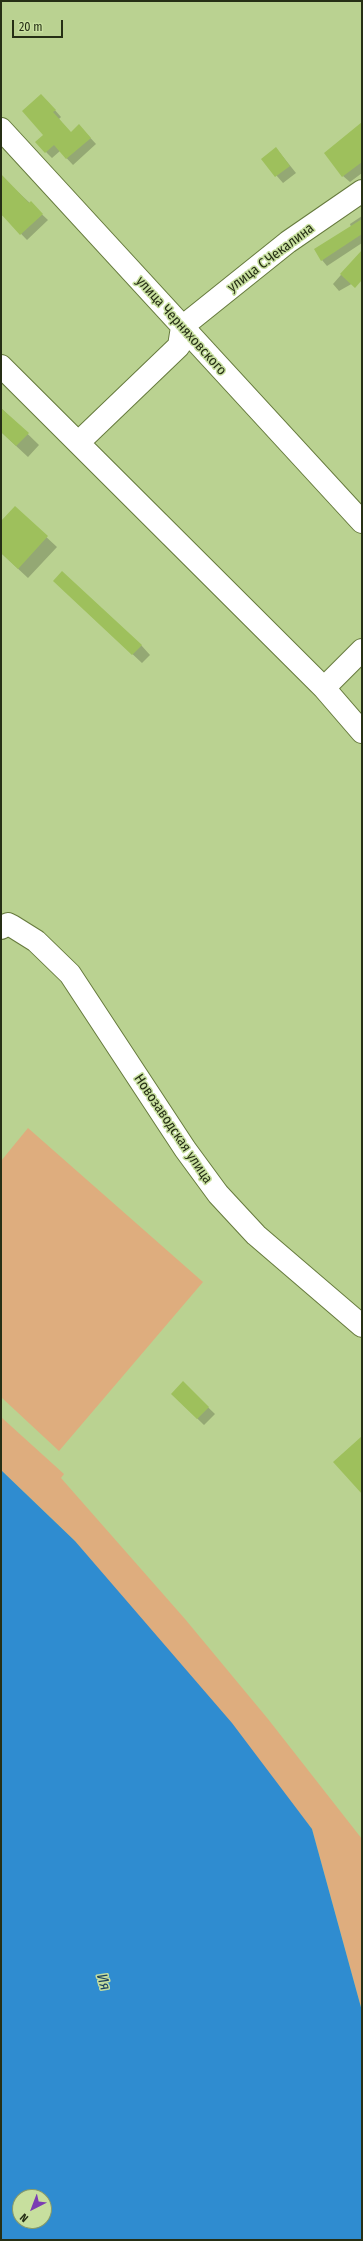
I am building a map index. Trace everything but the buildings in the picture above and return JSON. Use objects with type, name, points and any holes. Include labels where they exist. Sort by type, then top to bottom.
[{"type":"street","name":"улица Черняховского","points":[[1,129],[362,522]]},
{"type":"street","name":"улица С.Чекалина","points":[[182,327],[288,242],[362,191]]},
{"type":"street","points":[[79,442],[178,346],[182,327]]},
{"type":"street","points":[[1,366],[79,442],[324,688],[362,732]]},
{"type":"street","points":[[324,688],[362,650]]},
{"type":"street","name":"Новозаводская улица","points":[[1,928],[8,924],[36,942],[70,974],[185,1149],[218,1194],[256,1235],[362,1326]]},
{"type":"shaded area","points":[[28,1128],[203,1282],[59,1451],[1,1397],[1,1161]]},
{"type":"shaded area","points":[[1,1417],[64,1474],[61,1478],[185,1619],[268,1719],[362,1839],[362,2011],[312,1829],[75,1541],[1,1470]]},
{"type":"water","name":"Ия","points":[[1,1470],[75,1541],[232,1723],[312,1829],[362,2011],[362,2240],[1,2240]]}]
